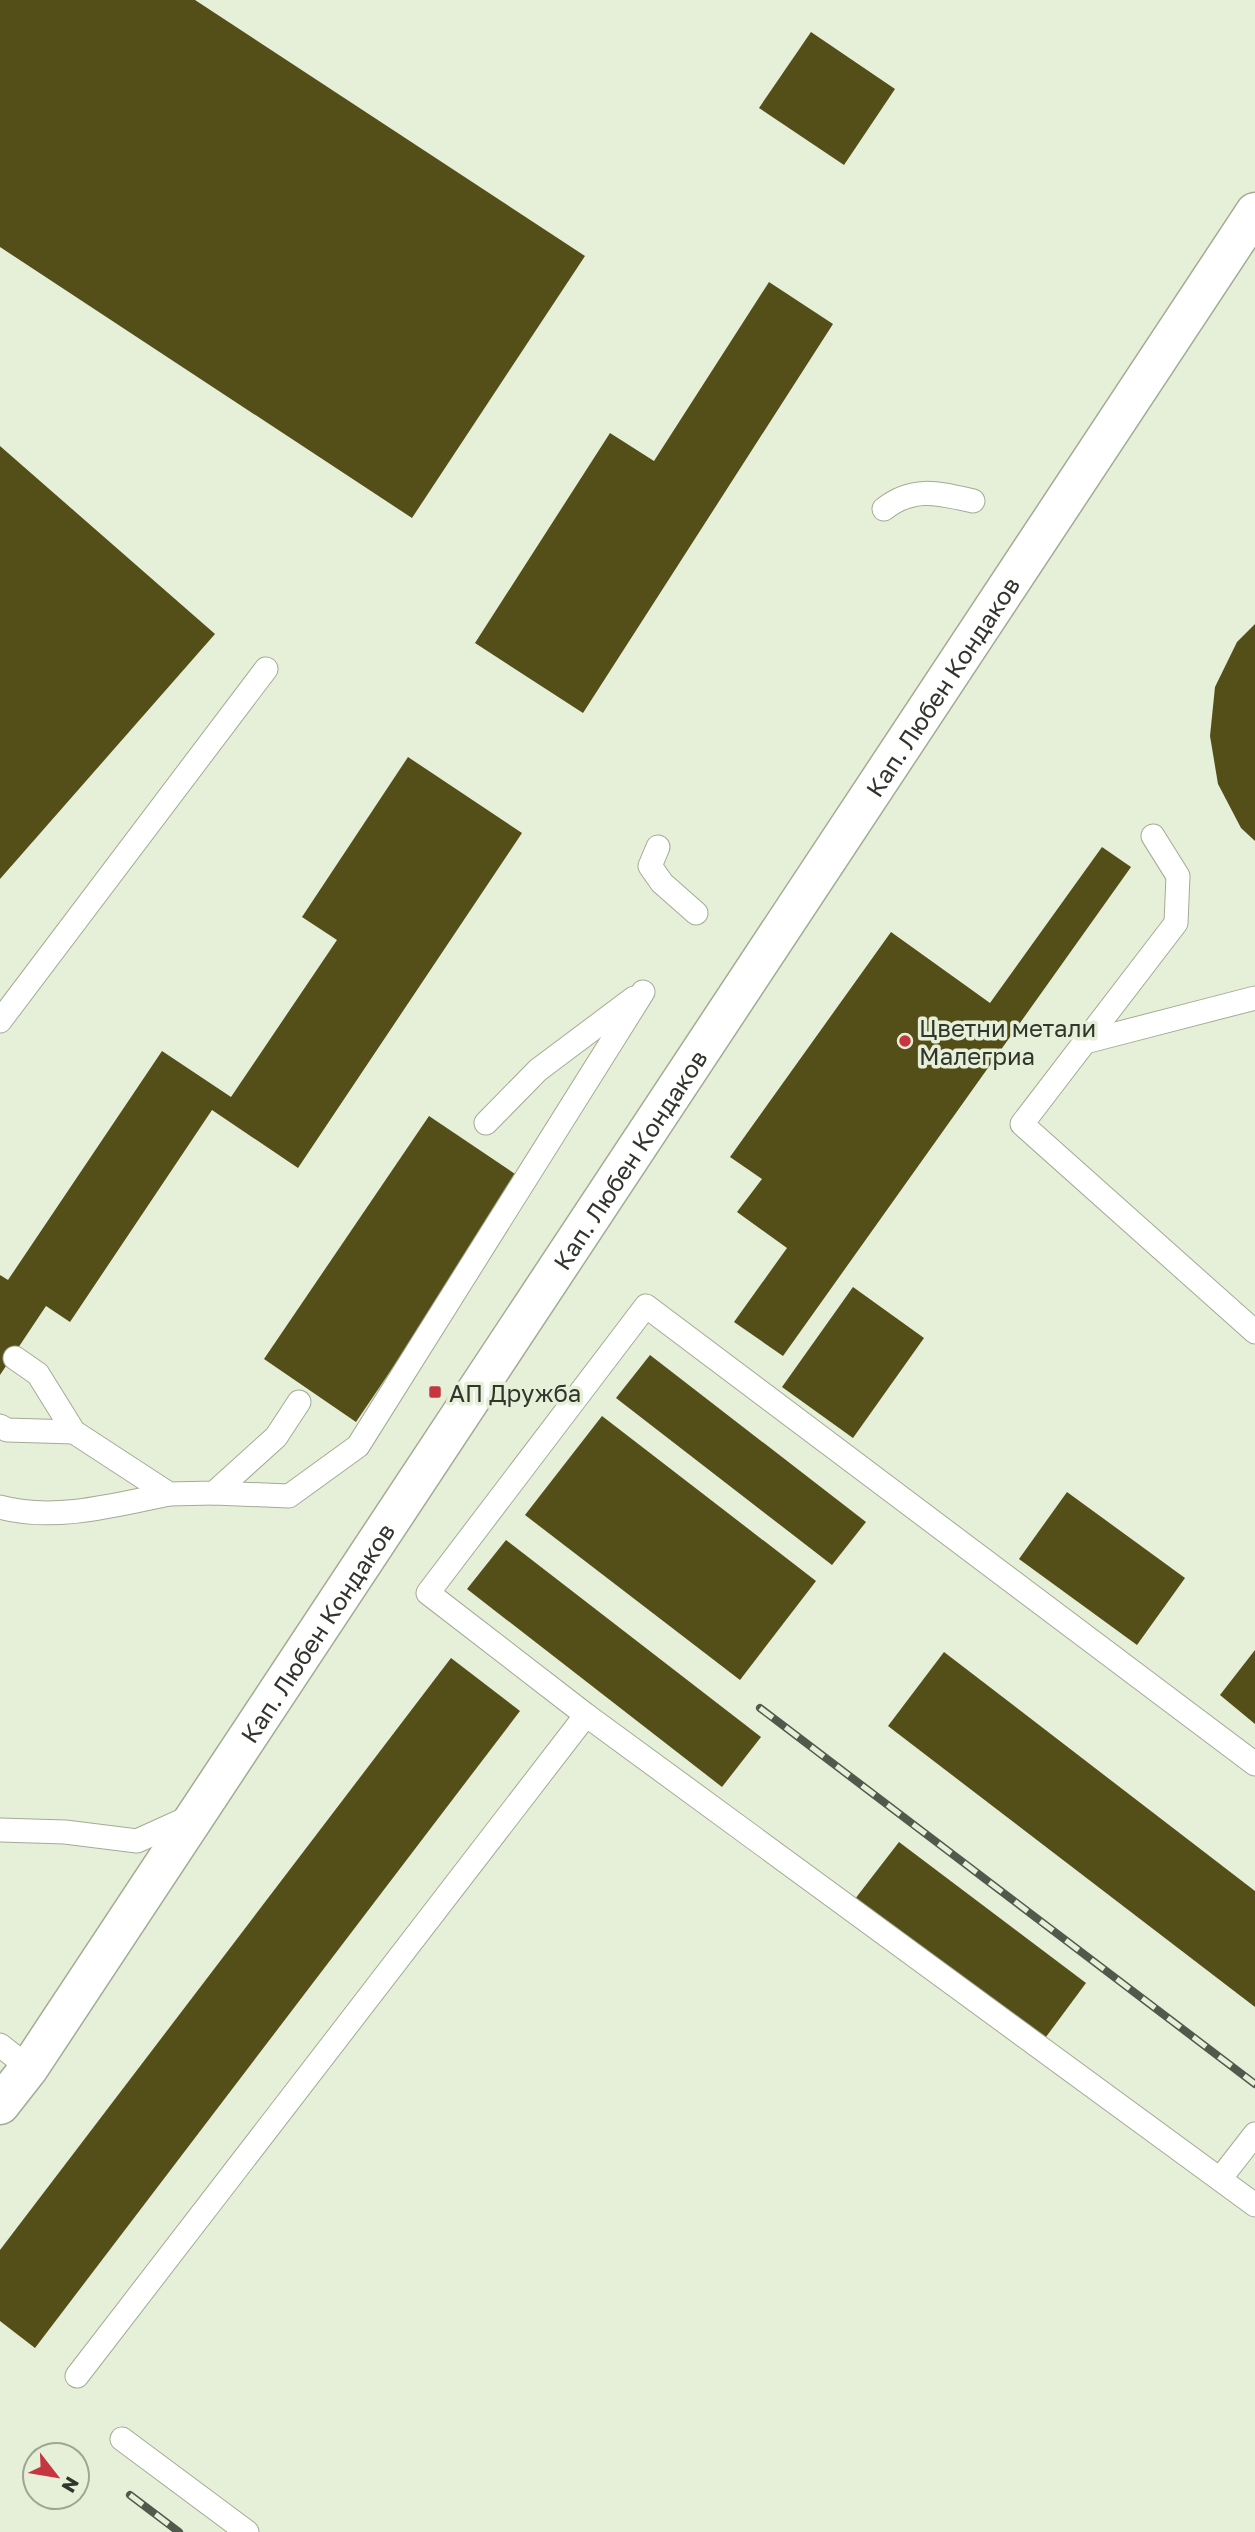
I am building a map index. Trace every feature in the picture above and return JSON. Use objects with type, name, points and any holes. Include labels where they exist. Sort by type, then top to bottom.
[{"type":"street","name":"Кап. Любен Кондаков","points":[[0,2105],[14,2056],[196,1814],[1255,212]]},
{"type":"lane","points":[[884,509],[899,497],[926,490],[973,500]]},
{"type":"lane","points":[[0,1021],[266,669]]},
{"type":"lane","points":[[1153,836],[1178,876],[1176,923],[1022,1124],[1255,1332]]},
{"type":"lane","points":[[658,847],[650,866],[663,883],[696,913]]},
{"type":"lane","points":[[0,1507],[22,1513],[96,1508],[169,1494],[289,1496],[358,1446],[643,992],[578,1037],[538,1070],[486,1123]]},
{"type":"lane","points":[[1085,1042],[1255,998]]},
{"type":"lane","points":[[1255,1764],[646,1306],[428,1593],[586,1715],[1255,2205]]},
{"type":"lane","points":[[15,1358],[38,1374],[74,1432],[169,1494]]},
{"type":"lane","points":[[214,1493],[276,1437],[299,1402]]},
{"type":"lane","points":[[0,1426],[7,1430],[74,1432]]},
{"type":"lane","points":[[77,2376],[586,1715]]},
{"type":"lane","points":[[0,1830],[65,1832],[137,1841],[196,1814]]},
{"type":"lane","points":[[1220,2179],[1255,2134]]},
{"type":"lane","points":[[122,2439],[247,2532]]},
{"type":"building","points":[[0,0],[195,0],[585,256],[412,518],[0,247]]},
{"type":"building","points":[[811,32],[895,89],[844,165],[759,108]]},
{"type":"building","points":[[769,282],[833,324],[583,713],[475,643],[610,433],[654,461]]},
{"type":"building","points":[[0,446],[215,634],[0,879]]},
{"type":"building","points":[[1255,624],[1255,841],[1241,828],[1218,784],[1210,736],[1215,687],[1237,642]]},
{"type":"building","points":[[408,757],[522,833],[298,1168],[212,1110],[70,1322],[46,1306],[0,1375],[0,1275],[8,1280],[162,1051],[231,1097],[337,940],[302,917]]},
{"type":"building","points":[[1102,847],[1131,867],[783,1356],[734,1322],[787,1248],[737,1212],[762,1179],[730,1157],[891,932],[990,1003]]},
{"type":"building","points":[[429,1116],[521,1178],[356,1422],[264,1359]]},
{"type":"building","points":[[853,1287],[924,1338],[853,1438],[782,1387]]},
{"type":"building","points":[[650,1355],[866,1522],[832,1565],[616,1398]]},
{"type":"building","points":[[602,1416],[816,1581],[740,1680],[525,1515]]},
{"type":"building","points":[[1067,1492],[1185,1578],[1137,1645],[1019,1559]]},
{"type":"building","points":[[506,1540],[761,1737],[722,1787],[467,1589]]},
{"type":"building","points":[[1255,1650],[1255,1724],[1220,1695]]},
{"type":"building","points":[[944,1652],[1255,1891],[1255,2007],[888,1726]]},
{"type":"building","points":[[451,1658],[520,1711],[35,2348],[0,2321],[0,2250]]},
{"type":"building","points":[[899,1842],[1086,1983],[1043,2041],[855,1899]]},
{"type":"railway","points":[[760,1708],[1255,2084]]},
{"type":"railway","points":[[130,2495],[179,2532]]},
{"type":"place","name":"Цветни метали Малегриа","points":[[905,1041]]},
{"type":"place","name":"АП Дружба","points":[[435,1392]]}]
